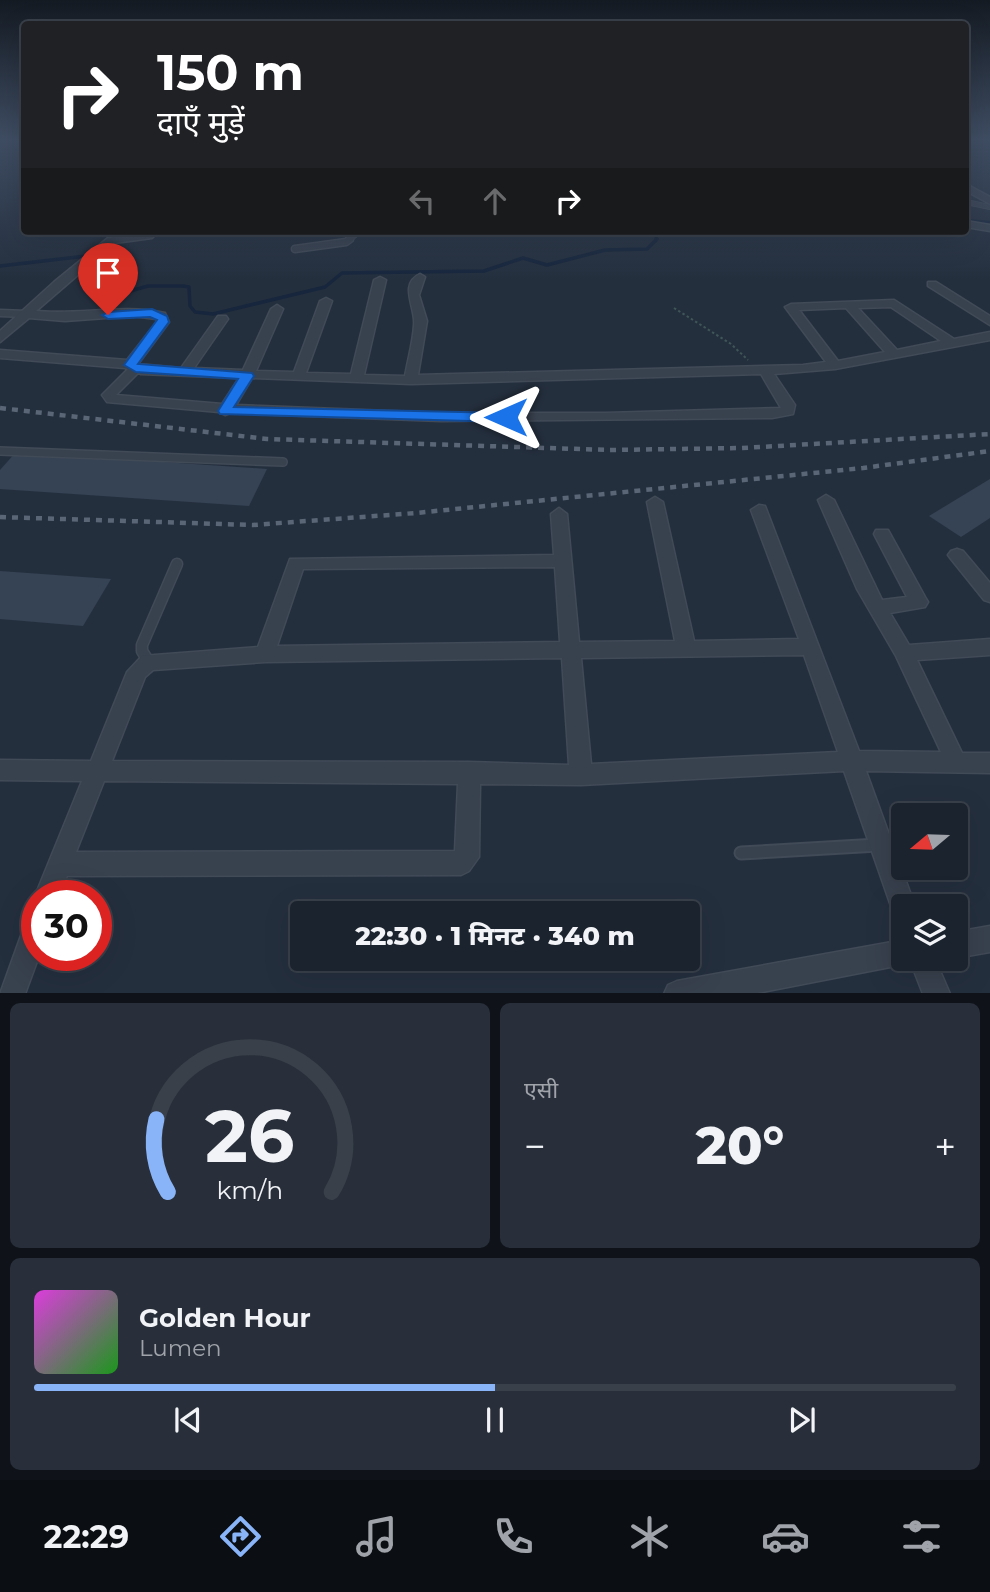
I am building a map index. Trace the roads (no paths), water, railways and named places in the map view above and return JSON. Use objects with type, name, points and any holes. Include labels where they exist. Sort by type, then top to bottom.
[{"type":"street","points":[[969,189],[990,201]]},
{"type":"street","points":[[969,224],[990,228]]},
{"type":"street","points":[[0,338],[86,260],[115,239],[149,235]]},
{"type":"street","points":[[411,380],[421,321],[413,295],[420,278]]},
{"type":"street","points":[[356,380],[380,280]]},
{"type":"street","points":[[932,284],[990,321]]},
{"type":"street","points":[[298,378],[326,301]]},
{"type":"street","points":[[848,303],[894,354]]},
{"type":"street","points":[[835,366],[791,307],[894,303],[951,343]]},
{"type":"street","points":[[225,411],[247,376],[277,309]]},
{"type":"street","points":[[26,314],[76,316],[133,312],[161,316],[163,322],[109,397],[225,411],[416,417],[580,418],[772,414],[788,411],[788,405],[761,370]]},
{"type":"street","points":[[185,372],[222,319]]},
{"type":"street","points":[[0,354],[247,376],[411,380],[835,366],[990,336]]},
{"type":"street","points":[[826,500],[866,589],[904,653],[956,762]]},
{"type":"street","points":[[655,502],[686,650]]},
{"type":"street","points":[[758,510],[900,894]]},
{"type":"street","points":[[559,514],[581,775]]},
{"type":"street","points":[[878,607],[919,602],[882,534]]},
{"type":"street","points":[[957,555],[990,595]]},
{"type":"street","points":[[265,654],[296,563],[562,561]]},
{"type":"street","points":[[904,653],[990,646]]},
{"type":"street","points":[[53,880],[137,672],[149,662],[265,654],[811,648]]},
{"type":"street","points":[[0,770],[581,775],[852,761],[990,763]]},
{"type":"street","points":[[59,864],[461,863],[467,857],[469,772]]},
{"type":"street","points":[[968,943],[990,939]]},
{"type":"street","points":[[677,993],[891,955]]},
{"type":"street","points":[[12,993],[21,969]]},
{"type":"street","points":[[927,971],[937,993]]},
{"type":"lane","points":[[969,202],[990,206]]},
{"type":"lane","points":[[295,249],[342,243],[354,235]]},
{"type":"lane","points":[[0,313],[26,314]]},
{"type":"lane","points":[[0,451],[283,462]]},
{"type":"lane","points":[[149,662],[142,651],[142,645],[177,564]]},
{"type":"lane","points":[[741,853],[882,845]]},
{"type":"waterway","points":[[969,220],[990,222]]},
{"type":"waterway","points":[[656,235],[656,240]]},
{"type":"waterway","points":[[0,266],[86,256],[102,262],[101,286],[109,297],[148,286],[183,286],[189,287],[190,306],[195,312],[213,314],[325,287],[342,273],[484,271],[523,258],[547,265],[605,250],[647,249],[656,240]]},
{"type":"railway","points":[[0,408],[267,439],[610,450],[742,448],[990,434]]},
{"type":"railway","points":[[0,517],[253,525],[416,513],[863,468],[990,451]]}]
